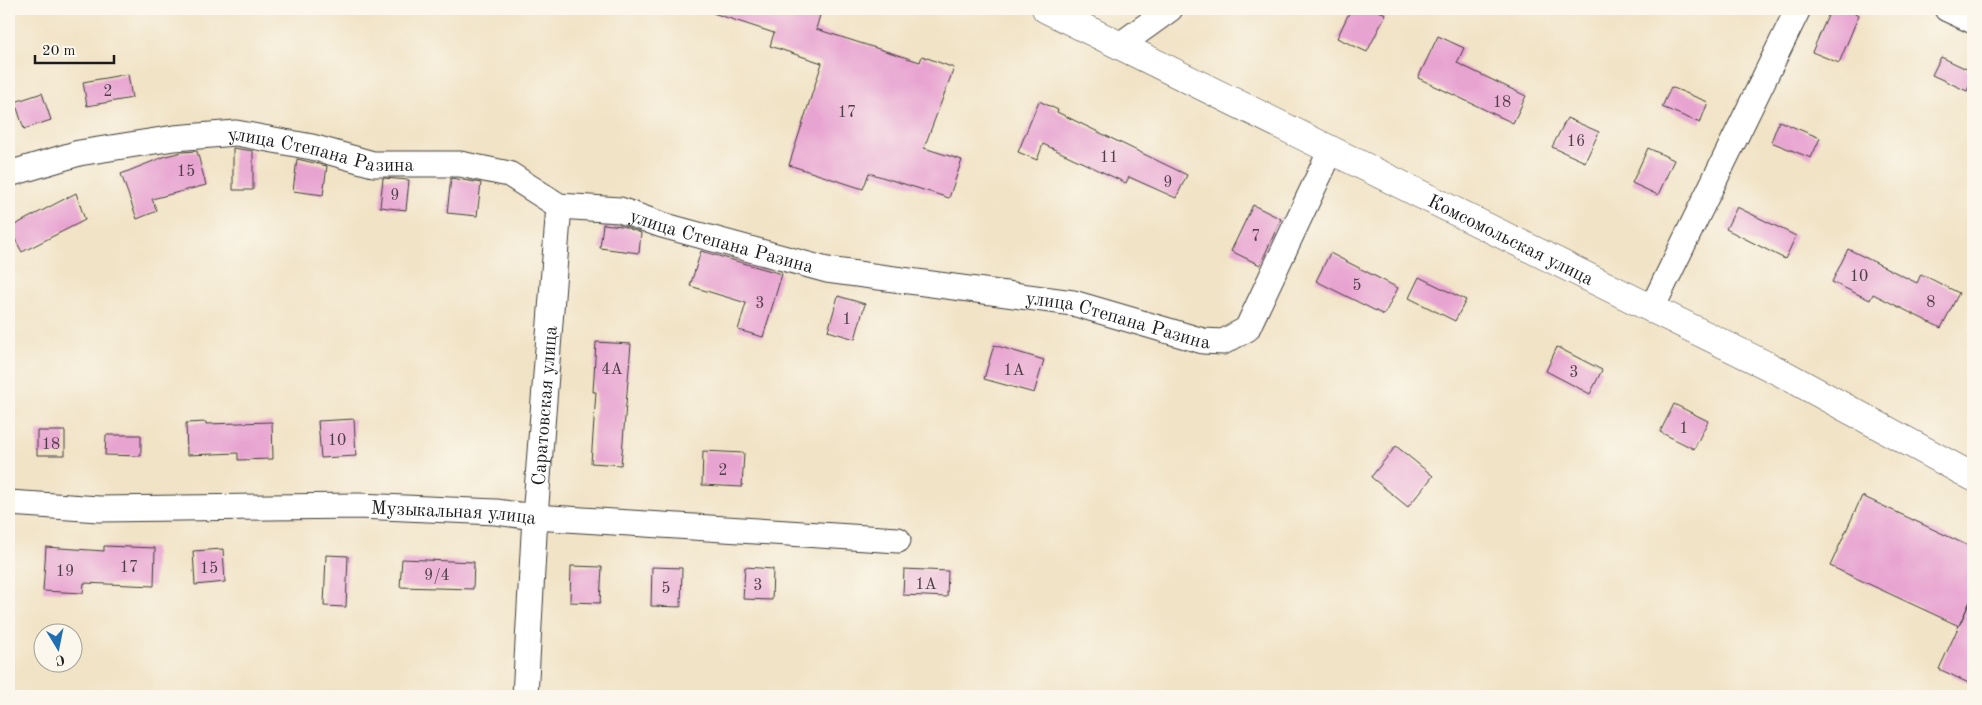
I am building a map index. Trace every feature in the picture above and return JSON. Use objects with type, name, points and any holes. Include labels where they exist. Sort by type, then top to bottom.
[{"type":"street","name":"Комсомольская улица","points":[[1046,9],[1780,372],[1973,478]]},
{"type":"street","points":[[1120,45],[1170,9]]},
{"type":"street","points":[[1652,308],[1798,9]]},
{"type":"street","points":[[1947,9],[1973,21]]},
{"type":"street","name":"улица Степана Разина","points":[[9,174],[79,153],[174,138],[236,133],[312,146],[373,164],[460,164],[509,174],[559,206],[620,210],[662,225],[827,270],[1073,302],[1176,334],[1203,341],[1223,342],[1247,329],[1331,150]]},
{"type":"street","name":"Саратовская улица","points":[[525,696],[535,517],[559,206]]},
{"type":"street","name":"Музыкальная улица","points":[[9,503],[99,509],[359,506],[496,512],[535,517],[898,540]]},
{"type":"building","points":[[714,9],[801,9],[820,15],[816,29],[920,62],[922,56],[954,68],[924,148],[962,160],[949,198],[869,173],[863,189],[789,165],[822,63],[770,46],[774,33],[713,13]]},
{"type":"building","points":[[1351,9],[1374,9],[1386,14],[1367,52],[1337,38]]},
{"type":"building","points":[[1831,9],[1845,9],[1859,15],[1839,63],[1812,52]]},
{"type":"building","points":[[1438,36],[1464,48],[1457,63],[1526,96],[1513,123],[1418,78]]},
{"type":"building","points":[[1941,57],[1973,72],[1973,77],[1967,91],[1932,75]]},
{"type":"building","points":[[128,74],[132,98],[87,106],[83,82]]},
{"type":"building","points":[[1671,87],[1708,102],[1700,123],[1662,107]]},
{"type":"building","points":[[42,93],[51,120],[24,129],[15,102]]},
{"type":"building","points":[[1039,101],[1058,110],[1057,112],[1187,175],[1176,198],[1129,177],[1126,183],[1043,144],[1037,160],[1018,152]]},
{"type":"building","points":[[1567,118],[1599,132],[1585,162],[1552,147]]},
{"type":"building","points":[[1779,121],[1820,138],[1811,158],[1771,142]]},
{"type":"building","points":[[233,148],[253,151],[253,190],[233,190]]},
{"type":"building","points":[[1648,148],[1674,160],[1658,195],[1632,183]]},
{"type":"building","points":[[197,151],[206,185],[152,199],[157,211],[137,219],[121,174],[166,156]]},
{"type":"building","points":[[297,159],[327,166],[323,195],[293,191]]},
{"type":"building","points":[[383,178],[409,180],[406,210],[380,207]]},
{"type":"building","points":[[451,178],[481,183],[477,216],[447,213]]},
{"type":"building","points":[[76,193],[85,220],[22,252],[9,228]]},
{"type":"building","points":[[1253,205],[1281,219],[1260,265],[1231,251]]},
{"type":"building","points":[[1737,207],[1796,236],[1785,259],[1726,229]]},
{"type":"building","points":[[603,224],[622,226],[641,233],[639,253],[600,248]]},
{"type":"building","points":[[1848,249],[1917,283],[1921,274],[1959,293],[1941,328],[1873,294],[1870,300],[1832,282]]},
{"type":"building","points":[[701,251],[782,274],[763,337],[738,330],[746,303],[690,286]]},
{"type":"building","points":[[1330,253],[1398,288],[1384,315],[1316,281]]},
{"type":"building","points":[[1419,277],[1466,300],[1455,321],[1409,298]]},
{"type":"building","points":[[838,296],[865,304],[855,339],[828,331]]},
{"type":"building","points":[[596,342],[631,344],[621,465],[591,463],[596,392],[593,392]]},
{"type":"building","points":[[994,345],[1044,360],[1034,393],[984,379]]},
{"type":"building","points":[[1557,347],[1602,370],[1590,394],[1546,371]]},
{"type":"building","points":[[1674,404],[1708,421],[1694,449],[1660,432]]},
{"type":"building","points":[[354,419],[356,456],[321,458],[318,421]]},
{"type":"building","points":[[206,422],[206,424],[272,422],[273,459],[238,460],[238,453],[187,455],[186,423]]},
{"type":"building","points":[[37,431],[65,431],[65,455],[37,455]]},
{"type":"building","points":[[106,435],[141,435],[141,456],[105,455]]},
{"type":"building","points":[[1396,446],[1433,476],[1408,507],[1371,477]]},
{"type":"building","points":[[703,451],[744,453],[742,487],[702,485]]},
{"type":"building","points":[[1862,496],[1973,548],[1973,595],[1959,626],[1830,566]]},
{"type":"building","points":[[104,546],[155,548],[154,586],[84,583],[83,593],[43,591],[46,547],[104,551]]},
{"type":"building","points":[[223,549],[225,582],[195,585],[193,551]]},
{"type":"building","points":[[326,555],[348,556],[346,607],[324,606]]},
{"type":"building","points":[[402,559],[474,562],[473,589],[400,587]]},
{"type":"building","points":[[571,566],[602,567],[600,603],[570,602]]},
{"type":"building","points":[[652,567],[682,568],[681,607],[651,606]]},
{"type":"building","points":[[745,567],[773,569],[772,600],[743,599]]},
{"type":"building","points":[[904,569],[948,571],[947,597],[903,595]]},
{"type":"building","points":[[1973,595],[1973,685],[1939,669]]}]
